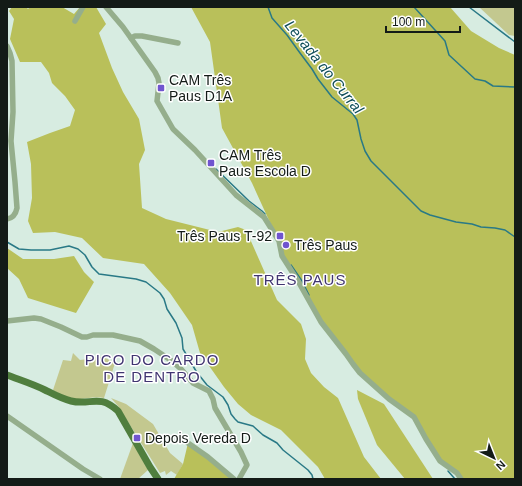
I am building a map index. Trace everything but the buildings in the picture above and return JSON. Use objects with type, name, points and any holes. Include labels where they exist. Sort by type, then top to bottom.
[{"type":"main road","points":[[7,375],[70,401],[99,401],[110,404],[118,410],[158,479]]},
{"type":"street","points":[[75,22],[82,7]]},
{"type":"street","points":[[106,7],[131,38],[155,72],[159,83],[157,101],[173,129],[236,194],[264,217],[278,241],[282,256],[321,322],[353,364],[388,399],[414,417],[440,461],[461,479]]},
{"type":"street","points":[[131,38],[135,36],[142,36],[178,43]]},
{"type":"street","points":[[7,46],[12,61],[13,112],[11,141],[17,208],[13,216],[7,219]]},
{"type":"street","points":[[7,321],[34,318],[41,319],[82,337],[93,335],[113,335],[124,337],[140,341],[172,361],[193,383],[209,391],[211,394],[215,408],[247,465],[239,479]]},
{"type":"street","points":[[7,416],[82,469],[100,479]]},
{"type":"street","points":[[188,443],[208,457],[234,479]]},
{"type":"green space","points":[[12,7],[26,7],[28,9],[30,7],[62,7],[74,14],[80,7],[96,7],[106,24],[99,33],[112,68],[123,92],[139,119],[145,150],[139,164],[142,208],[166,219],[218,232],[238,227],[246,230],[277,300],[301,324],[306,339],[305,359],[311,373],[324,387],[338,398],[364,457],[381,479],[325,479],[318,467],[281,430],[251,415],[238,404],[200,353],[192,325],[170,293],[144,264],[103,258],[82,238],[55,232],[33,233],[28,221],[32,198],[31,164],[27,142],[70,126],[75,110],[65,96],[52,83],[49,73],[41,62],[20,62],[10,39],[14,19],[9,11]]},
{"type":"green space","points":[[191,7],[450,7],[471,31],[499,48],[515,55],[515,479],[461,479],[440,461],[414,417],[360,373],[321,322],[282,256],[279,241],[252,183],[222,128],[210,42]]},
{"type":"green space","points":[[479,7],[515,7],[515,36],[509,35]]},
{"type":"green space","points":[[7,248],[23,259],[54,259],[74,256],[84,272],[94,282],[76,313],[28,298],[19,279],[7,268]]},
{"type":"green space","points":[[73,353],[80,360],[98,357],[106,358],[115,363],[104,398],[74,399],[53,390],[63,360],[71,361]]},
{"type":"green space","points":[[357,390],[384,404],[433,479],[405,479],[377,445],[358,399]]},
{"type":"green space","points":[[111,398],[126,404],[153,424],[170,453],[183,464],[177,475],[171,471],[166,475],[165,471],[160,473],[118,406]]},
{"type":"green space","points":[[133,443],[148,470],[138,479],[120,479]]},
{"type":"green space","points":[[188,443],[232,479],[174,479],[183,464]]},
{"type":"waterway","name":"Levada do Curral","points":[[268,7],[272,18],[287,35],[332,97],[353,114],[357,120],[365,151],[371,161],[421,211],[456,222],[505,230],[515,237]]},
{"type":"waterway","points":[[414,7],[445,41],[449,55],[475,79],[485,81],[493,86],[515,87]]},
{"type":"waterway","points":[[469,7],[515,42]]},
{"type":"waterway","points":[[216,169],[249,201],[265,214]]},
{"type":"waterway","points":[[7,242],[19,249],[31,250],[50,250],[69,246],[78,249],[85,255],[92,267],[99,274],[136,279],[146,282],[160,293],[164,299],[167,309],[176,323],[182,338],[183,349],[196,371]]},
{"type":"waterway","points":[[291,265],[302,281],[309,295]]},
{"type":"waterway","points":[[199,375],[207,385],[223,397],[231,414],[238,422],[253,426],[263,435],[277,443],[283,450],[308,470],[313,479]]},
{"type":"waterway","points":[[448,471],[455,479]]},
{"type":"place","name":"CAM Três Paus D1A","points":[[161,88]]},
{"type":"place","name":"CAM Três Paus Escola D","points":[[211,163]]},
{"type":"place","name":"Três Paus T-92","points":[[280,236]]},
{"type":"place","name":"Três Paus","points":[[286,245]]},
{"type":"place","name":"Depois Vereda D","points":[[137,438]]},
{"type":"district","name":"TRÊS PAUS","points":[[300,280]]},
{"type":"district","name":"PICO DO CARDO DE DENTRO","points":[[152,368]]}]
